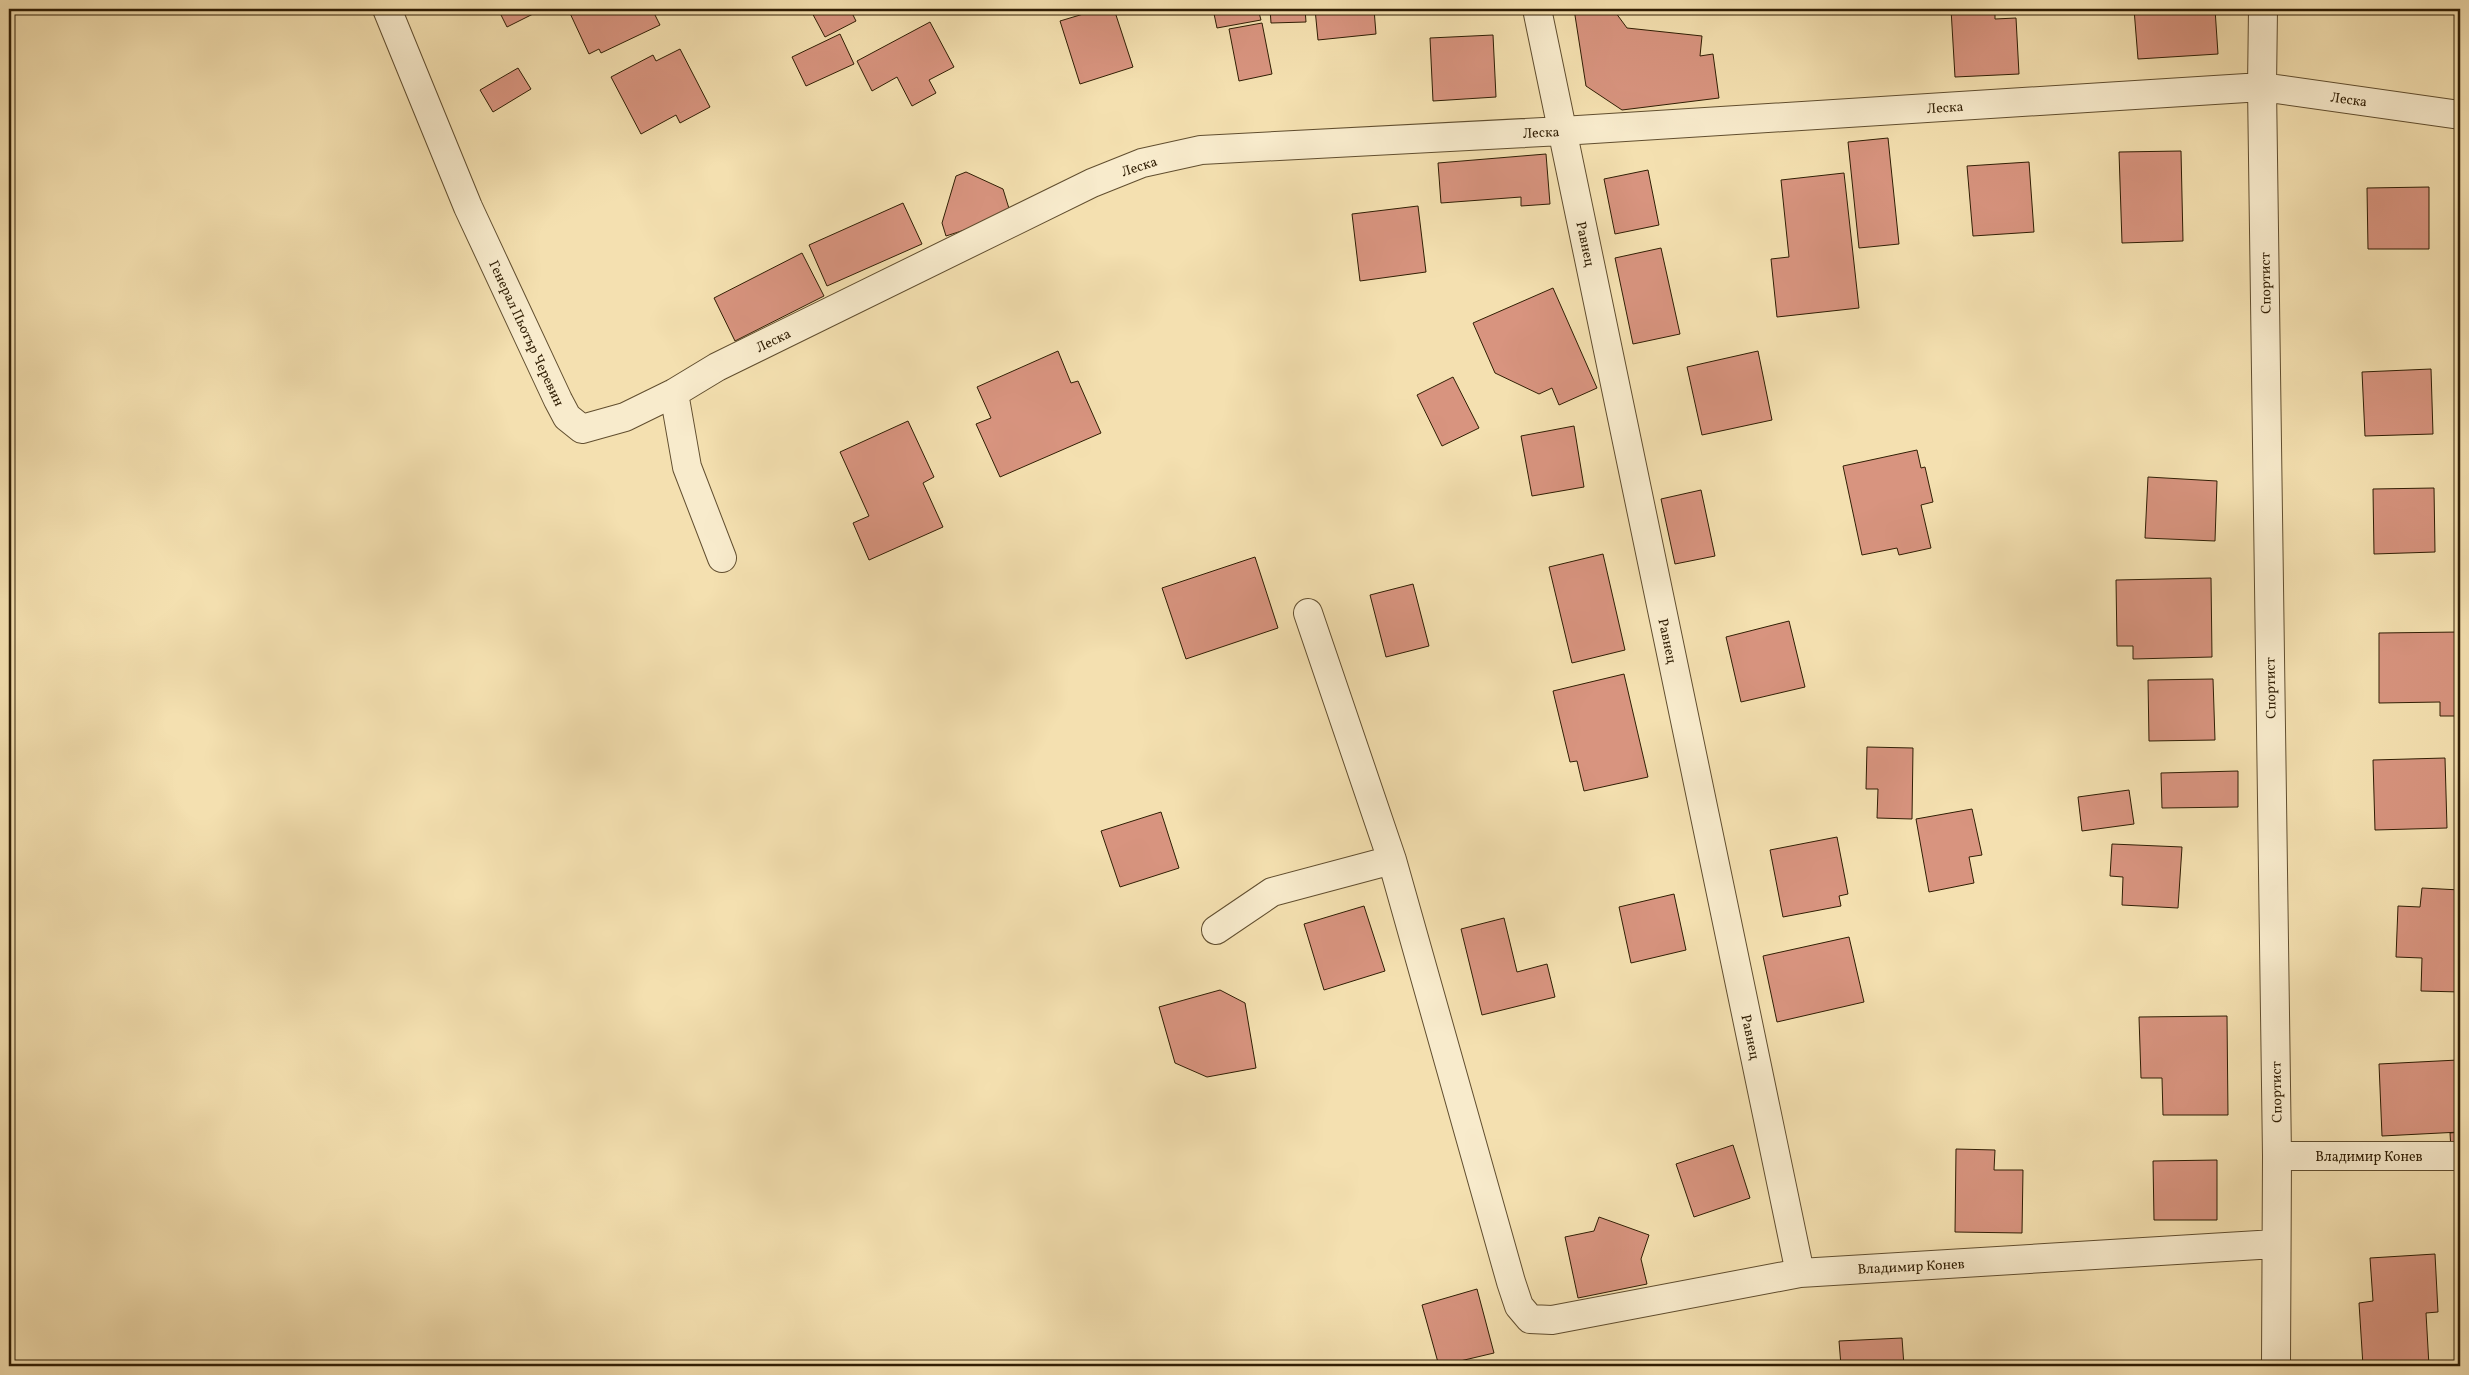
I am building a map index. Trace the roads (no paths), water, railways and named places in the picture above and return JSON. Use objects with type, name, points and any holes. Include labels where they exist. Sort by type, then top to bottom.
[{"type":"street","name":"Генерал Пьотър Черевин","points":[[387,9],[468,207],[567,417],[582,429],[625,417],[674,393]]},
{"type":"street","name":"Равнец","points":[[1537,9],[1800,1273]]},
{"type":"street","name":"Спортист","points":[[2263,9],[2262,87],[2277,1156],[2275,1244],[2276,1366]]},
{"type":"street","name":"Леска","points":[[674,393],[717,367],[1092,182],[1142,162],[1201,150],[1562,131],[2262,87],[2460,115]]},
{"type":"street","points":[[674,393],[687,467],[722,558]]},
{"type":"street","points":[[1216,930],[1272,892],[1392,860],[1308,612]]},
{"type":"street","name":"Владимир Конев","points":[[1392,860],[1519,1306],[1530,1320],[1552,1320],[1800,1273],[2275,1244]]},
{"type":"street","name":"Владимир Конев","points":[[2277,1156],[2460,1156]]}]
